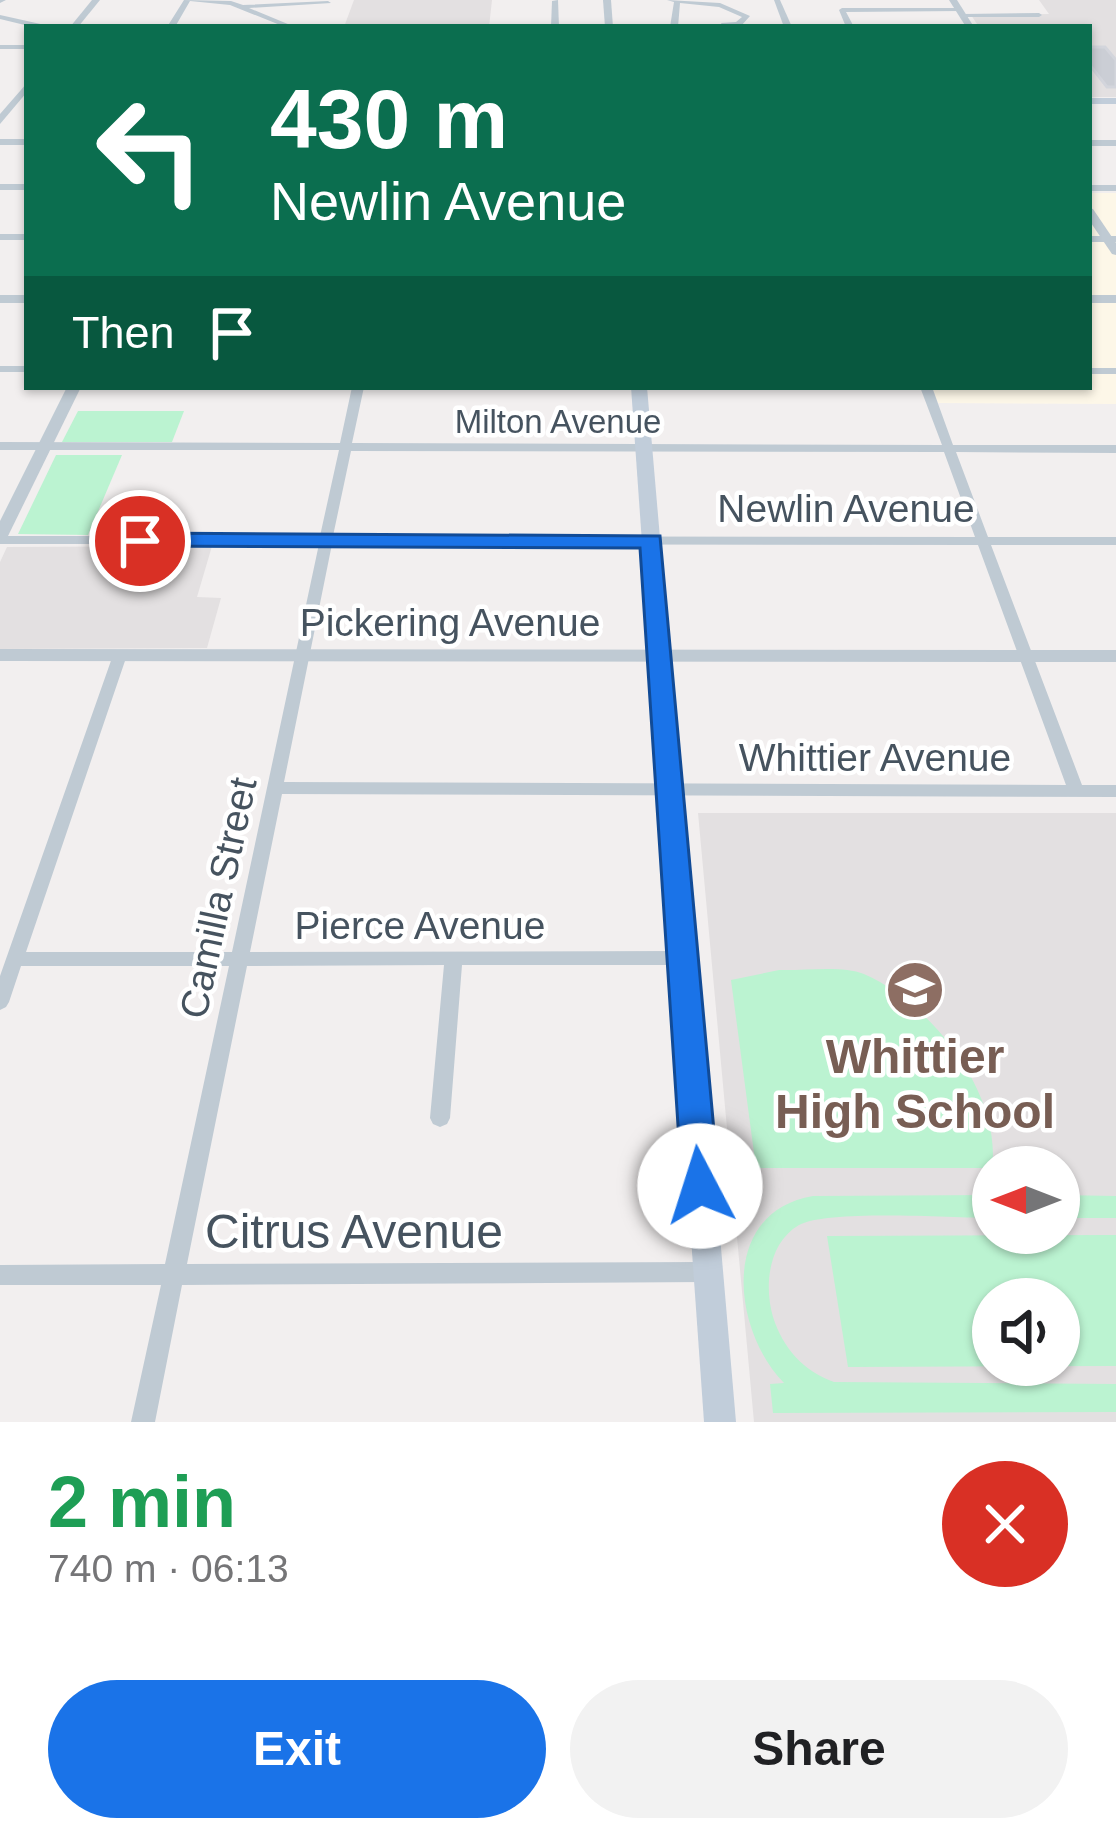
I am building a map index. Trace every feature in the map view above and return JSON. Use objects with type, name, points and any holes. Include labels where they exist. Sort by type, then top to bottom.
[{"type":"main road","points":[[639,390],[720,1422]]},
{"type":"street","points":[[76,24],[96,0]]},
{"type":"street","points":[[190,0],[243,6],[328,3]]},
{"type":"street","points":[[874,0],[906,3],[909,10]]},
{"type":"street","points":[[673,1],[720,4],[747,16],[738,24]]},
{"type":"street","points":[[243,6],[260,12],[259,22]]},
{"type":"street","points":[[849,24],[842,10],[958,8],[1039,15]]},
{"type":"street","points":[[0,101],[21,101]]},
{"type":"street","points":[[0,121],[21,101]]},
{"type":"street","points":[[1092,215],[1112,238],[1116,252]]},
{"type":"street","points":[[0,538],[73,390]]},
{"type":"street","name":"Camilla Street","points":[[143,1422],[357,390]]},
{"type":"street","points":[[927,390],[1076,791]]},
{"type":"street","name":"Milton Avenue","points":[[0,446],[1116,449]]},
{"type":"street","name":"Newlin Avenue","points":[[0,538],[1116,541]]},
{"type":"street","name":"Pickering Avenue","points":[[0,655],[1116,656]]},
{"type":"street","points":[[0,1001],[120,655]]},
{"type":"street","name":"Whittier Avenue","points":[[274,788],[1116,790]]},
{"type":"street","points":[[440,1118],[454,958]]},
{"type":"street","name":"Pierce Avenue","points":[[15,959],[681,958]]},
{"type":"street","name":"Citrus Avenue","points":[[0,1275],[707,1272]]},
{"type":"shaded area","points":[[354,0],[492,0],[489,24],[345,24]]},
{"type":"shaded area","points":[[1039,0],[1116,0],[1116,97],[1092,97],[1092,24],[977,24],[971,15],[1049,14]]},
{"type":"shaded area","points":[[1092,193],[1116,193],[1116,404],[938,403],[933,390],[1092,390]]},
{"type":"shaded area","points":[[212,546],[197,597],[221,598],[207,648],[0,649],[0,562],[7,547]]},
{"type":"shaded area","name":"Whittier High School","points":[[698,813],[1116,813],[1116,1422],[754,1422]]},
{"type":"green space","points":[[78,411],[184,411],[172,442],[62,442]]},
{"type":"green space","points":[[56,455],[122,455],[88,535],[18,534]]},
{"type":"green space","points":[[834,969],[864,974],[889,988],[914,1006],[957,1054],[986,1111],[992,1146],[972,1146],[972,1168],[756,1168],[731,980],[779,970]]},
{"type":"green space","points":[[972,1195],[972,1218],[836,1217],[799,1225],[789,1233],[771,1266],[770,1305],[782,1339],[804,1365],[834,1382],[1116,1384],[1116,1412],[773,1413],[770,1384],[784,1383],[753,1334],[744,1276],[749,1248],[762,1225],[783,1206],[813,1196]]},
{"type":"green space","points":[[1080,1195],[1116,1196],[1116,1218],[1080,1218]]},
{"type":"green space","points":[[972,1235],[972,1254],[1080,1254],[1080,1235],[1116,1235],[1116,1366],[1080,1366],[1080,1278],[972,1278],[972,1367],[848,1367],[827,1236]]},
{"type":"building","points":[[1092,47],[1105,47],[1116,60],[1116,87],[1107,87],[1092,68]]},
{"type":"place","name":"Whittier High School","points":[[915,990]]},
{"type":"route","points":[[140,541],[651,541],[700,1186]]}]
